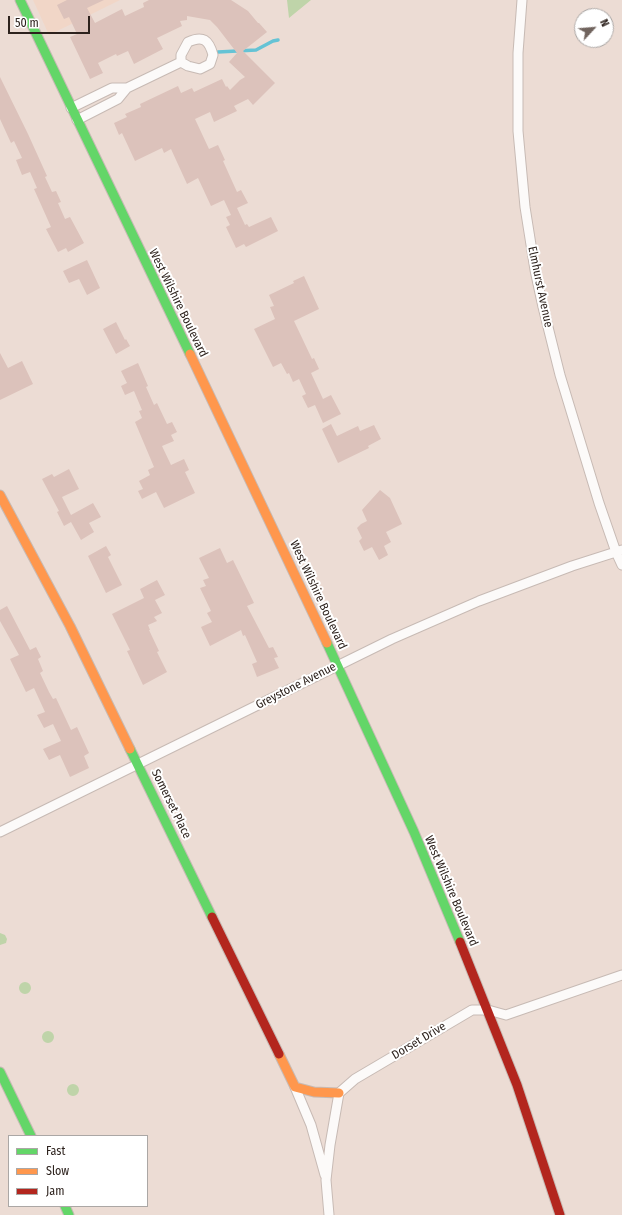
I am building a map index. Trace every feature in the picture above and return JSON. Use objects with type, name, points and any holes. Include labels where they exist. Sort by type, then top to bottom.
[{"type":"street","name":"West Wilshire Boulevard","points":[[20,0],[338,665],[415,836],[488,1010],[517,1085],[560,1215]]},
{"type":"street","name":"Elmhurst Avenue","points":[[522,0],[518,53],[518,131],[525,207],[535,270],[560,375],[599,503],[619,551],[622,564]]},
{"type":"street","points":[[71,108],[112,88],[127,88],[181,62]]},
{"type":"street","points":[[77,120],[118,100],[127,88]]},
{"type":"street","name":"Somerset Place","points":[[0,495],[70,626],[295,1087]]},
{"type":"street","name":"Greystone Avenue","points":[[0,832],[392,639],[479,601],[572,566],[619,551]]},
{"type":"street","name":"Dorset Drive","points":[[339,1093],[355,1079],[472,1010],[488,1010],[506,1015],[622,974]]},
{"type":"street","points":[[0,1072],[31,1135]]},
{"type":"street","points":[[295,1087],[314,1092],[339,1093],[330,1145],[326,1180]]},
{"type":"street","points":[[295,1087],[311,1125],[326,1180],[329,1215]]},
{"type":"shaded area","points":[[33,0],[120,0],[49,35]]},
{"type":"green space","points":[[287,0],[311,0],[289,18]]},
{"type":"green space","points":[[0,933],[5,935],[7,939],[6,943],[0,945]]},
{"type":"green space","points":[[23,982],[27,982],[31,988],[27,994],[23,994],[19,990],[19,986]]},
{"type":"green space","points":[[46,1031],[50,1031],[54,1037],[50,1043],[46,1043],[42,1039],[42,1035]]},
{"type":"green space","points":[[71,1084],[75,1084],[79,1090],[75,1096],[71,1096],[67,1092],[67,1088]]},
{"type":"building","points":[[67,0],[104,0],[87,8],[95,23],[122,9],[125,16],[144,7],[143,3],[149,0],[231,0],[248,11],[259,23],[267,32],[243,51],[275,83],[253,105],[248,99],[234,106],[237,111],[214,122],[210,112],[195,119],[209,149],[218,145],[225,160],[223,161],[237,192],[241,190],[248,203],[237,208],[245,225],[247,224],[249,227],[271,217],[278,231],[246,247],[244,244],[236,248],[226,227],[230,225],[226,217],[231,215],[224,200],[211,206],[198,178],[187,184],[171,149],[164,153],[162,148],[135,161],[122,133],[119,135],[114,123],[127,117],[125,114],[141,107],[140,104],[178,86],[181,93],[192,88],[194,92],[222,79],[226,87],[227,86],[230,90],[245,77],[229,62],[237,53],[217,27],[210,20],[187,16],[187,20],[180,21],[182,26],[157,38],[163,49],[134,64],[128,51],[117,56],[116,54],[98,63],[103,73],[90,79],[70,37],[77,34],[69,17],[64,19],[57,5]]},
{"type":"building","points":[[0,77],[47,176],[45,177],[52,192],[56,191],[61,202],[58,203],[65,219],[70,217],[84,243],[68,252],[66,248],[58,252],[46,229],[51,227],[34,189],[37,188],[30,172],[22,175],[16,160],[22,158],[14,141],[11,143],[0,119]]},
{"type":"building","points":[[87,260],[100,288],[87,295],[79,279],[69,283],[63,271]]},
{"type":"building","points":[[304,276],[319,309],[294,321],[312,359],[314,358],[319,369],[311,373],[323,399],[331,395],[341,414],[323,423],[315,405],[308,408],[302,396],[306,394],[299,379],[293,382],[289,373],[287,374],[281,363],[273,367],[254,329],[275,319],[270,307],[274,306],[269,295],[294,283],[293,281]]},
{"type":"building","points":[[116,322],[125,340],[126,339],[130,346],[116,354],[103,329]]},
{"type":"building","points":[[0,353],[8,368],[22,361],[33,384],[0,400]]},
{"type":"building","points":[[138,363],[154,405],[157,403],[167,424],[172,422],[177,432],[171,435],[174,441],[162,446],[171,465],[184,459],[189,470],[185,472],[195,493],[164,508],[156,492],[142,499],[138,491],[143,489],[139,481],[150,475],[148,470],[154,467],[135,422],[142,418],[139,411],[142,410],[134,391],[125,395],[121,386],[127,383],[121,371]]},
{"type":"building","points":[[331,424],[337,436],[358,426],[360,431],[374,425],[381,439],[368,446],[369,448],[338,463],[322,429]]},
{"type":"building","points":[[69,469],[79,489],[62,497],[71,515],[93,503],[101,517],[89,523],[94,532],[81,540],[71,522],[64,526],[57,512],[59,511],[42,479],[52,474],[54,477]]},
{"type":"building","points":[[380,490],[390,498],[402,524],[386,532],[391,542],[384,546],[388,555],[379,560],[372,547],[364,551],[359,541],[362,538],[357,528],[367,521],[362,510]]},
{"type":"building","points":[[106,546],[111,555],[108,557],[122,585],[106,593],[88,556]]},
{"type":"building","points":[[220,548],[227,563],[233,560],[254,603],[247,606],[269,648],[273,647],[278,657],[274,658],[279,668],[257,677],[252,664],[257,662],[245,635],[243,636],[241,630],[210,646],[201,627],[212,622],[207,613],[211,611],[200,588],[206,586],[203,580],[209,578],[199,558]]},
{"type":"building","points":[[157,580],[165,595],[155,600],[162,613],[154,617],[157,621],[148,625],[159,651],[157,652],[167,672],[143,685],[127,651],[130,650],[112,614],[144,598],[140,589]]},
{"type":"building","points":[[7,606],[30,650],[36,647],[41,657],[38,659],[43,671],[40,673],[49,692],[53,699],[56,698],[71,730],[77,727],[89,753],[84,756],[89,768],[70,777],[60,755],[49,760],[43,749],[61,741],[53,724],[44,728],[37,715],[45,712],[34,688],[26,692],[10,659],[19,655],[0,621],[0,610]]},
{"type":"waterway","points":[[218,52],[256,50],[278,40]]},
{"type":"traffic: fast","points":[[20,0],[190,354]]},
{"type":"traffic: fast","points":[[327,643],[414,832],[460,942]]},
{"type":"traffic: fast","points":[[130,749],[212,917]]},
{"type":"traffic: fast","points":[[0,1072],[31,1135]]},
{"type":"traffic: fast","points":[[65,1207],[69,1215]]},
{"type":"traffic: slow","points":[[190,354],[327,643]]},
{"type":"traffic: slow","points":[[0,495],[70,626],[130,749]]},
{"type":"traffic: slow","points":[[279,1054],[295,1087],[314,1092],[339,1093]]},
{"type":"traffic: jam","points":[[212,917],[279,1054]]},
{"type":"traffic: jam","points":[[460,942],[517,1085],[560,1215]]}]
